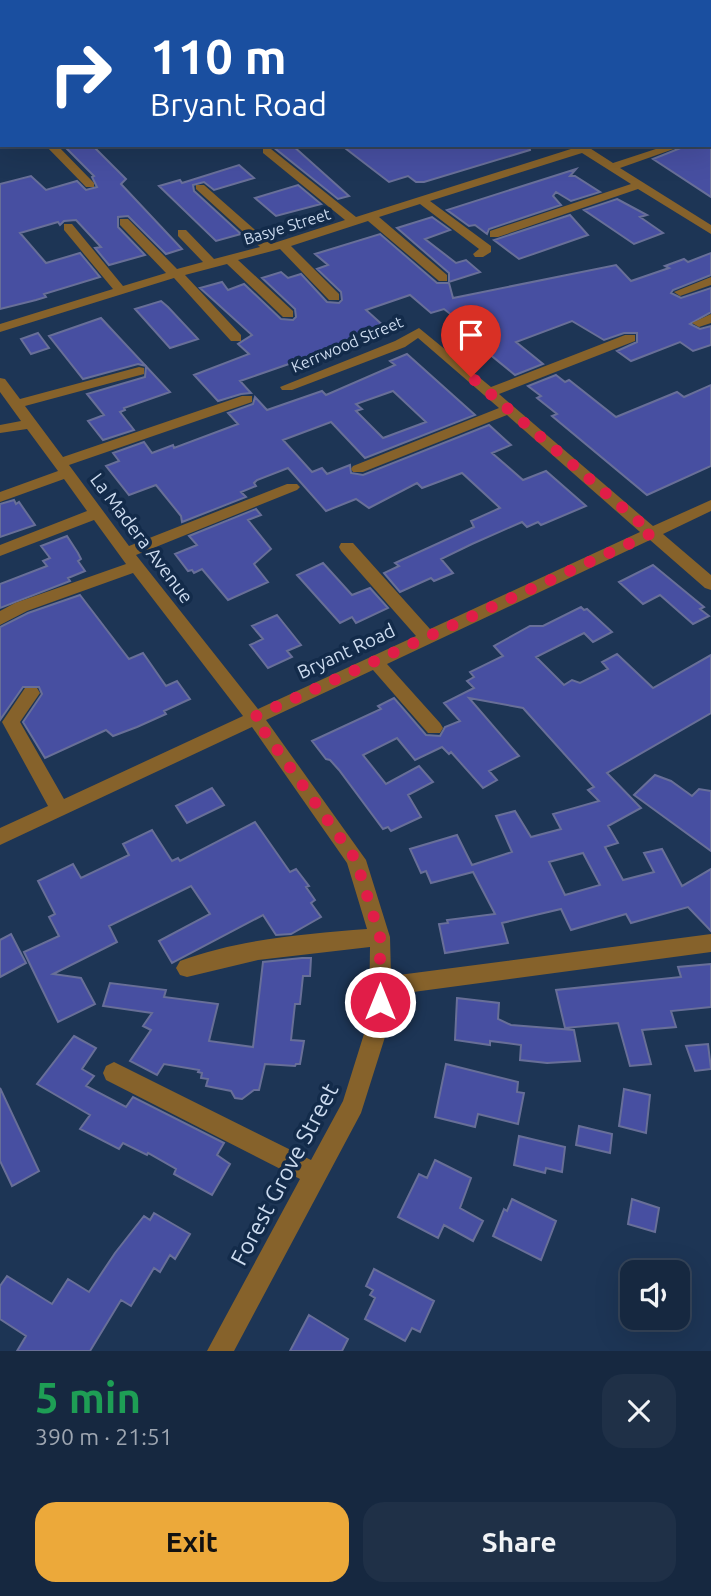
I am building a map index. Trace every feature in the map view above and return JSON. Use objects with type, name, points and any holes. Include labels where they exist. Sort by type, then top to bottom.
[{"type":"street","points":[[52,147],[90,185]]},
{"type":"street","points":[[579,147],[711,230]]},
{"type":"street","name":"Basye Street","points":[[0,328],[175,273],[213,265],[282,244],[579,147]]},
{"type":"street","points":[[611,167],[674,147]]},
{"type":"street","points":[[267,151],[353,221]]},
{"type":"street","points":[[494,234],[639,185]]},
{"type":"street","points":[[200,187],[268,248]]},
{"type":"street","points":[[421,200],[487,249],[479,254]]},
{"type":"street","points":[[370,216],[443,278]]},
{"type":"street","points":[[124,222],[236,338]]},
{"type":"street","points":[[68,227],[121,290]]},
{"type":"street","points":[[182,233],[213,265]]},
{"type":"street","points":[[282,244],[334,297]]},
{"type":"street","points":[[230,260],[288,314]]},
{"type":"street","points":[[680,292],[711,281]]},
{"type":"street","name":"Kerrwood Street","points":[[287,387],[400,344],[419,332],[497,401]]},
{"type":"street","points":[[358,469],[630,338]]},
{"type":"street","points":[[497,401],[605,358]]},
{"type":"street","points":[[16,404],[139,371]]},
{"type":"street","name":"La Madera Avenue","points":[[0,382],[131,560],[254,717]]},
{"type":"street","points":[[0,497],[63,468],[247,399]]},
{"type":"street","points":[[497,401],[711,584]]},
{"type":"street","points":[[0,429],[31,424]]},
{"type":"street","points":[[0,619],[292,487]]},
{"type":"street","name":"Bryant Road","points":[[0,837],[711,505]]},
{"type":"street","points":[[0,551],[97,513]]},
{"type":"street","points":[[347,547],[427,637]]},
{"type":"street","points":[[375,661],[434,728]]},
{"type":"street","points":[[31,693],[11,722],[60,808]]},
{"type":"street","name":"Forest Grove Street","points":[[220,1351],[353,1105],[380,1018],[380,937],[356,860],[254,717]]},
{"type":"street","points":[[187,968],[225,955],[309,943],[380,937]]},
{"type":"street","points":[[380,987],[711,943]]},
{"type":"street","points":[[114,1073],[316,1175]]},
{"type":"building","points":[[65,147],[94,147],[126,179],[121,184],[182,249],[166,254],[128,216],[118,217],[118,227],[145,255],[109,265],[95,248],[101,247],[76,220],[64,221],[60,225],[58,222],[20,233],[46,263],[80,253],[100,277],[44,294],[46,297],[0,309],[0,184],[31,176],[46,190],[77,181],[86,190],[97,187],[92,177],[94,176]]},
{"type":"building","points":[[273,147],[294,147],[349,196],[338,199]]},
{"type":"building","points":[[344,147],[529,147],[530,150],[424,182],[416,182],[408,176],[389,182]]},
{"type":"building","points":[[683,147],[711,147],[711,197],[653,159]]},
{"type":"building","points":[[239,165],[254,178],[214,190],[204,182],[193,185],[194,191],[241,234],[216,241],[159,186],[180,180],[182,183]]},
{"type":"building","points":[[576,169],[570,176],[575,176],[600,192],[571,201],[556,192],[553,196],[561,205],[489,229],[487,234],[475,225],[469,226],[447,210]]},
{"type":"building","points":[[298,185],[321,204],[276,216],[255,198]]},
{"type":"building","points":[[617,199],[647,215],[640,217],[663,233],[634,244],[584,210]]},
{"type":"building","points":[[570,215],[588,235],[519,259],[494,240]]},
{"type":"building","points":[[432,217],[450,230],[425,239],[456,263],[466,260],[480,272],[449,282],[449,273],[397,228]]},
{"type":"building","points":[[380,234],[437,283],[449,283],[453,298],[616,265],[631,281],[669,268],[665,266],[684,259],[688,262],[711,253],[711,275],[671,293],[681,298],[711,288],[711,312],[690,324],[700,329],[711,326],[711,345],[693,351],[680,342],[631,361],[617,351],[637,342],[637,333],[624,333],[604,340],[572,321],[516,342],[543,364],[515,375],[482,348],[485,346],[477,340],[481,338],[444,309],[431,313],[410,295],[366,310],[386,328],[376,332],[378,333],[240,381],[251,393],[218,401],[194,375],[249,354],[238,344],[252,335],[200,288],[222,282],[228,290],[244,284],[281,319],[293,320],[296,317],[295,309],[262,278],[281,272],[288,278],[301,274],[327,302],[339,303],[342,300],[341,292],[317,269],[328,265],[315,254]]},
{"type":"building","points":[[161,301],[198,339],[170,348],[135,309]]},
{"type":"building","points":[[101,318],[146,366],[138,364],[83,379],[49,336]]},
{"type":"building","points":[[38,333],[49,348],[31,354],[21,339]]},
{"type":"building","points":[[407,354],[475,415],[365,458],[331,422],[283,440],[312,472],[322,468],[327,474],[350,465],[351,473],[363,475],[489,425],[511,445],[492,453],[523,480],[546,471],[586,506],[541,525],[538,522],[527,527],[522,522],[472,544],[441,559],[453,573],[434,581],[431,578],[400,592],[384,573],[399,566],[395,563],[474,527],[471,521],[500,508],[462,473],[422,488],[417,483],[369,508],[356,499],[326,511],[288,468],[257,480],[254,483],[256,486],[241,492],[246,497],[182,522],[181,516],[156,485],[129,495],[106,466],[119,461],[113,453],[144,442],[152,453],[173,445],[174,448],[238,424],[228,413],[253,404],[255,397],[267,410],[322,391],[326,395],[395,365],[390,361]],"holes":[[[393,391],[426,422],[383,438],[356,411],[362,409],[356,404]]]},
{"type":"building","points":[[146,366],[170,392],[124,408],[125,410],[120,412],[134,430],[103,440],[88,421],[104,415],[87,394],[145,377]]},
{"type":"building","points":[[556,375],[565,382],[569,380],[616,417],[677,392],[684,397],[711,385],[711,466],[647,495],[552,416],[557,414],[537,398],[541,396],[528,386]]},
{"type":"building","points":[[14,500],[16,504],[19,502],[35,525],[0,537],[0,504]]},
{"type":"building","points":[[256,509],[261,515],[248,520],[271,549],[254,564],[268,582],[228,600],[202,569],[194,573],[192,570],[188,571],[175,554],[197,545],[189,536]]},
{"type":"building","points":[[67,536],[85,571],[68,578],[70,581],[0,608],[0,584],[47,566],[43,561],[50,558],[41,546]]},
{"type":"building","points":[[323,563],[352,595],[370,588],[388,608],[356,623],[352,617],[340,623],[297,575]]},
{"type":"building","points":[[653,565],[704,607],[700,609],[709,616],[693,624],[660,595],[643,604],[619,582]]},
{"type":"building","points":[[80,595],[129,659],[143,653],[166,686],[177,681],[190,699],[137,727],[113,736],[106,730],[45,758],[23,722],[42,694],[39,687],[23,687],[0,720],[0,627],[28,613]]},
{"type":"building","points":[[581,607],[587,609],[612,632],[593,642],[584,633],[536,657],[564,685],[572,680],[580,683],[608,669],[602,662],[617,654],[653,688],[711,655],[711,713],[607,773],[641,808],[608,826],[618,843],[605,847],[623,880],[654,872],[644,853],[662,849],[682,886],[711,869],[711,931],[688,907],[631,923],[626,914],[571,930],[561,909],[502,923],[508,943],[445,953],[439,924],[448,923],[447,920],[495,914],[473,872],[431,883],[426,871],[421,873],[410,849],[457,835],[472,865],[512,852],[496,816],[515,811],[531,837],[561,829],[553,814],[599,801],[588,790],[594,787],[523,708],[469,698],[519,756],[489,771],[497,780],[483,788],[451,752],[449,754],[442,747],[415,760],[397,738],[363,755],[386,784],[419,766],[433,782],[408,795],[421,817],[391,831],[388,827],[383,829],[339,770],[312,741],[381,709],[378,706],[394,698],[426,735],[440,736],[445,727],[460,721],[444,703],[474,688],[467,681],[474,677],[470,672],[503,656],[494,646],[530,626],[543,626]],"holes":[[[583,853],[600,885],[565,895],[549,862]]]},
{"type":"building","points":[[277,615],[301,645],[287,651],[292,657],[268,668],[250,645],[263,639],[252,626]]},
{"type":"building","points":[[655,775],[671,781],[692,796],[699,789],[711,791],[711,851],[634,795]]},
{"type":"building","points":[[212,788],[224,805],[187,823],[176,806]]},
{"type":"building","points":[[255,822],[290,872],[296,869],[309,886],[306,887],[315,900],[311,903],[321,917],[291,934],[276,935],[263,915],[172,963],[159,941],[210,914],[191,886],[109,926],[117,942],[53,974],[81,978],[95,1004],[58,1022],[24,952],[59,936],[49,917],[55,914],[38,881],[73,864],[81,878],[129,855],[123,844],[152,830],[172,861],[178,858],[180,861]]},
{"type":"building","points":[[11,934],[26,963],[0,977],[0,940]]},
{"type":"building","points":[[311,958],[310,976],[303,976],[300,1004],[295,1004],[291,1040],[304,1041],[300,1064],[265,1064],[259,1090],[254,1090],[242,1099],[235,1098],[231,1091],[206,1086],[208,1079],[201,1078],[202,1073],[198,1072],[199,1070],[164,1064],[157,1075],[130,1061],[151,1030],[143,1026],[152,1013],[103,1006],[110,983],[166,990],[164,997],[218,1004],[209,1041],[253,1047],[263,962]]},
{"type":"building","points":[[711,964],[711,1007],[671,1011],[676,1027],[642,1030],[651,1064],[630,1066],[618,1023],[565,1028],[556,990],[681,977],[678,967]]},
{"type":"building","points":[[457,998],[499,1003],[498,1019],[511,1025],[574,1030],[580,1061],[547,1063],[520,1060],[521,1045],[490,1041],[490,1045],[455,1040]]},
{"type":"building","points":[[74,1036],[96,1048],[82,1069],[94,1076],[86,1086],[126,1107],[133,1097],[224,1143],[217,1155],[230,1164],[212,1195],[174,1174],[176,1169],[148,1153],[147,1155],[123,1143],[119,1149],[80,1129],[90,1115],[37,1084]]},
{"type":"building","points":[[708,1044],[711,1069],[695,1071],[686,1046]]},
{"type":"building","points":[[446,1064],[518,1082],[517,1092],[524,1093],[518,1124],[478,1114],[475,1127],[435,1117]]},
{"type":"building","points":[[0,1088],[39,1171],[12,1186],[0,1161]]},
{"type":"building","points":[[624,1089],[650,1095],[646,1133],[619,1126]]},
{"type":"building","points":[[579,1126],[612,1134],[610,1153],[576,1145]]},
{"type":"building","points":[[519,1136],[565,1147],[562,1172],[546,1168],[545,1173],[514,1165]]},
{"type":"building","points":[[435,1160],[471,1178],[460,1208],[483,1221],[473,1241],[444,1225],[438,1238],[398,1217],[419,1174],[427,1178]]},
{"type":"building","points":[[512,1199],[556,1221],[541,1260],[493,1236],[504,1209],[507,1211]]},
{"type":"building","points":[[632,1199],[659,1208],[655,1232],[628,1224]]},
{"type":"building","points":[[154,1213],[190,1234],[175,1259],[170,1255],[160,1272],[154,1268],[131,1306],[121,1300],[90,1351],[17,1351],[26,1336],[0,1319],[0,1286],[7,1276],[52,1304],[68,1279],[89,1292],[144,1216],[150,1220]]},
{"type":"building","points":[[374,1269],[434,1301],[420,1332],[412,1328],[405,1341],[365,1319],[375,1298],[370,1295],[373,1290],[366,1286]]},
{"type":"building","points":[[309,1315],[348,1339],[342,1351],[290,1351]]},
{"type":"route","points":[[380,1002],[380,937],[356,860],[254,717],[652,533],[471,377]]}]
